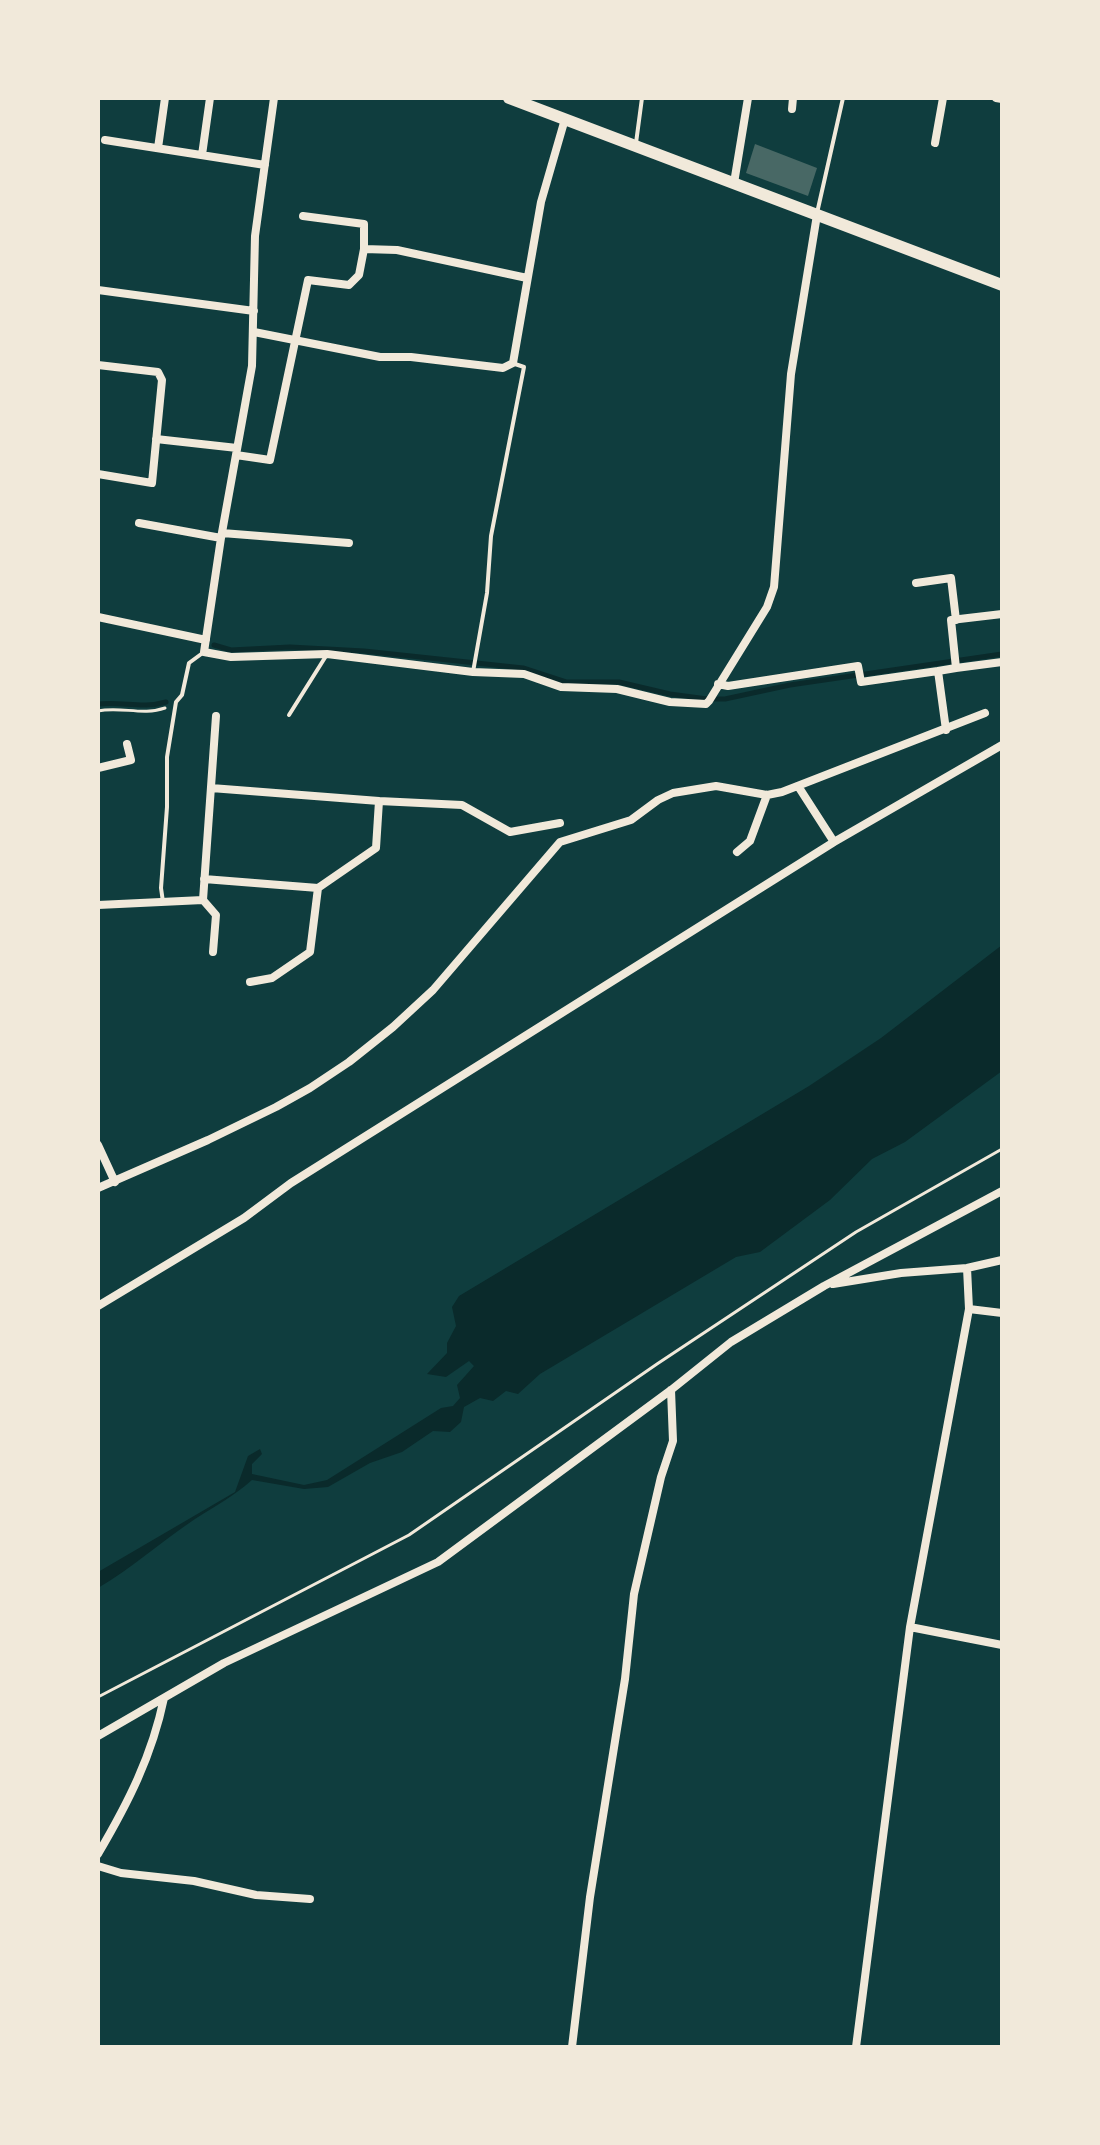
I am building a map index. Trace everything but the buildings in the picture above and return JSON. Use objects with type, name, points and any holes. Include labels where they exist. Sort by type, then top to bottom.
[{"type":"main road","points":[[509,98],[1002,285]]},
{"type":"street","points":[[158,148],[165,98]]},
{"type":"street","points":[[202,155],[210,98]]},
{"type":"street","points":[[274,98],[255,236],[252,366],[221,535],[204,652],[231,657],[327,654],[474,667],[524,674],[561,687],[617,689],[670,702],[706,704],[767,607],[774,587],[791,374],[817,215]]},
{"type":"street","points":[[734,183],[748,98]]},
{"type":"street","points":[[792,109],[793,98]]},
{"type":"street","points":[[935,143],[943,98]]},
{"type":"street","points":[[996,98],[1002,99]]},
{"type":"street","points":[[254,332],[380,357],[411,357],[503,368],[513,363],[541,202],[565,119]]},
{"type":"street","points":[[105,140],[265,165]]},
{"type":"street","points":[[156,439],[236,451],[270,460],[308,280],[349,285],[359,275],[364,249],[364,224],[303,216]]},
{"type":"street","points":[[364,249],[397,250],[527,278]]},
{"type":"street","points":[[98,290],[254,311]]},
{"type":"street","points":[[98,365],[158,372],[162,380],[152,483],[98,474]]},
{"type":"street","points":[[139,523],[221,535],[349,543]]},
{"type":"street","points":[[916,583],[951,578],[956,620]]},
{"type":"street","points":[[955,663],[951,620],[1002,614]]},
{"type":"street","points":[[98,617],[206,640]]},
{"type":"street","points":[[718,684],[728,686],[858,666],[861,682],[938,671],[955,663],[1002,662]]},
{"type":"street","points":[[938,671],[946,730]]},
{"type":"street","points":[[98,1188],[276,1107],[349,1062],[433,990],[560,842],[631,820],[673,793],[716,786],[767,795],[798,786],[985,713]]},
{"type":"street","points":[[213,952],[216,915],[203,900],[216,716]]},
{"type":"street","points":[[98,768],[131,760],[127,744]]},
{"type":"street","points":[[98,1306],[244,1218],[291,1183],[834,842],[1002,745]]},
{"type":"street","points":[[798,786],[834,842]]},
{"type":"street","points":[[211,788],[462,805],[510,832],[560,823]]},
{"type":"street","points":[[737,852],[750,841],[767,795]]},
{"type":"street","points":[[204,879],[318,888],[376,848],[379,801]]},
{"type":"street","points":[[250,982],[272,978],[310,952],[318,888]]},
{"type":"street","points":[[98,905],[203,900]]},
{"type":"street","points":[[98,1145],[115,1182]]},
{"type":"street","points":[[98,1736],[224,1663],[438,1562],[731,1342],[824,1286],[1002,1191]]},
{"type":"street","points":[[824,1286],[901,1273],[967,1268],[1002,1260]]},
{"type":"street","points":[[856,2047],[910,1627],[969,1309],[967,1268]]},
{"type":"street","points":[[969,1309],[1002,1313]]},
{"type":"street","points":[[572,2047],[590,1897],[625,1679],[634,1594],[661,1477],[673,1441],[671,1390]]},
{"type":"street","points":[[910,1627],[1002,1645]]},
{"type":"street","points":[[98,1854],[123,1812],[156,1736],[164,1698]]},
{"type":"street","points":[[98,1866],[121,1873],[194,1881],[256,1895],[310,1899]]},
{"type":"lane","points":[[636,146],[642,98]]},
{"type":"lane","points":[[817,215],[843,98]]},
{"type":"lane","points":[[474,667],[487,593],[491,536],[524,367],[513,363]]},
{"type":"lane","points":[[163,902],[167,757],[176,702],[182,695],[189,663],[204,652]]},
{"type":"lane","points":[[289,715],[327,654]]},
{"type":"path","points":[[98,711],[162,710],[176,702]]},
{"type":"path","points":[[98,1697],[409,1535],[856,1232],[1002,1149]]},
{"type":"water","points":[[1002,945],[1002,1071],[905,1142],[872,1159],[830,1200],[760,1252],[736,1257],[540,1374],[518,1394],[506,1391],[493,1401],[480,1398],[464,1407],[461,1422],[450,1432],[433,1431],[402,1452],[370,1463],[328,1487],[304,1489],[252,1480],[123,1572],[98,1588],[98,1572],[235,1492],[248,1456],[260,1449],[262,1454],[252,1464],[252,1474],[304,1485],[327,1480],[441,1408],[453,1406],[460,1398],[457,1385],[474,1366],[469,1361],[446,1377],[427,1374],[447,1353],[447,1343],[456,1326],[452,1307],[459,1296],[809,1086],[881,1038]]},
{"type":"waterway","points":[[214,645],[231,650],[290,647],[364,651],[523,668],[566,682],[619,682],[707,699],[725,699],[790,685],[1002,654]]},
{"type":"waterway","points":[[98,704],[149,705],[166,702]]}]
